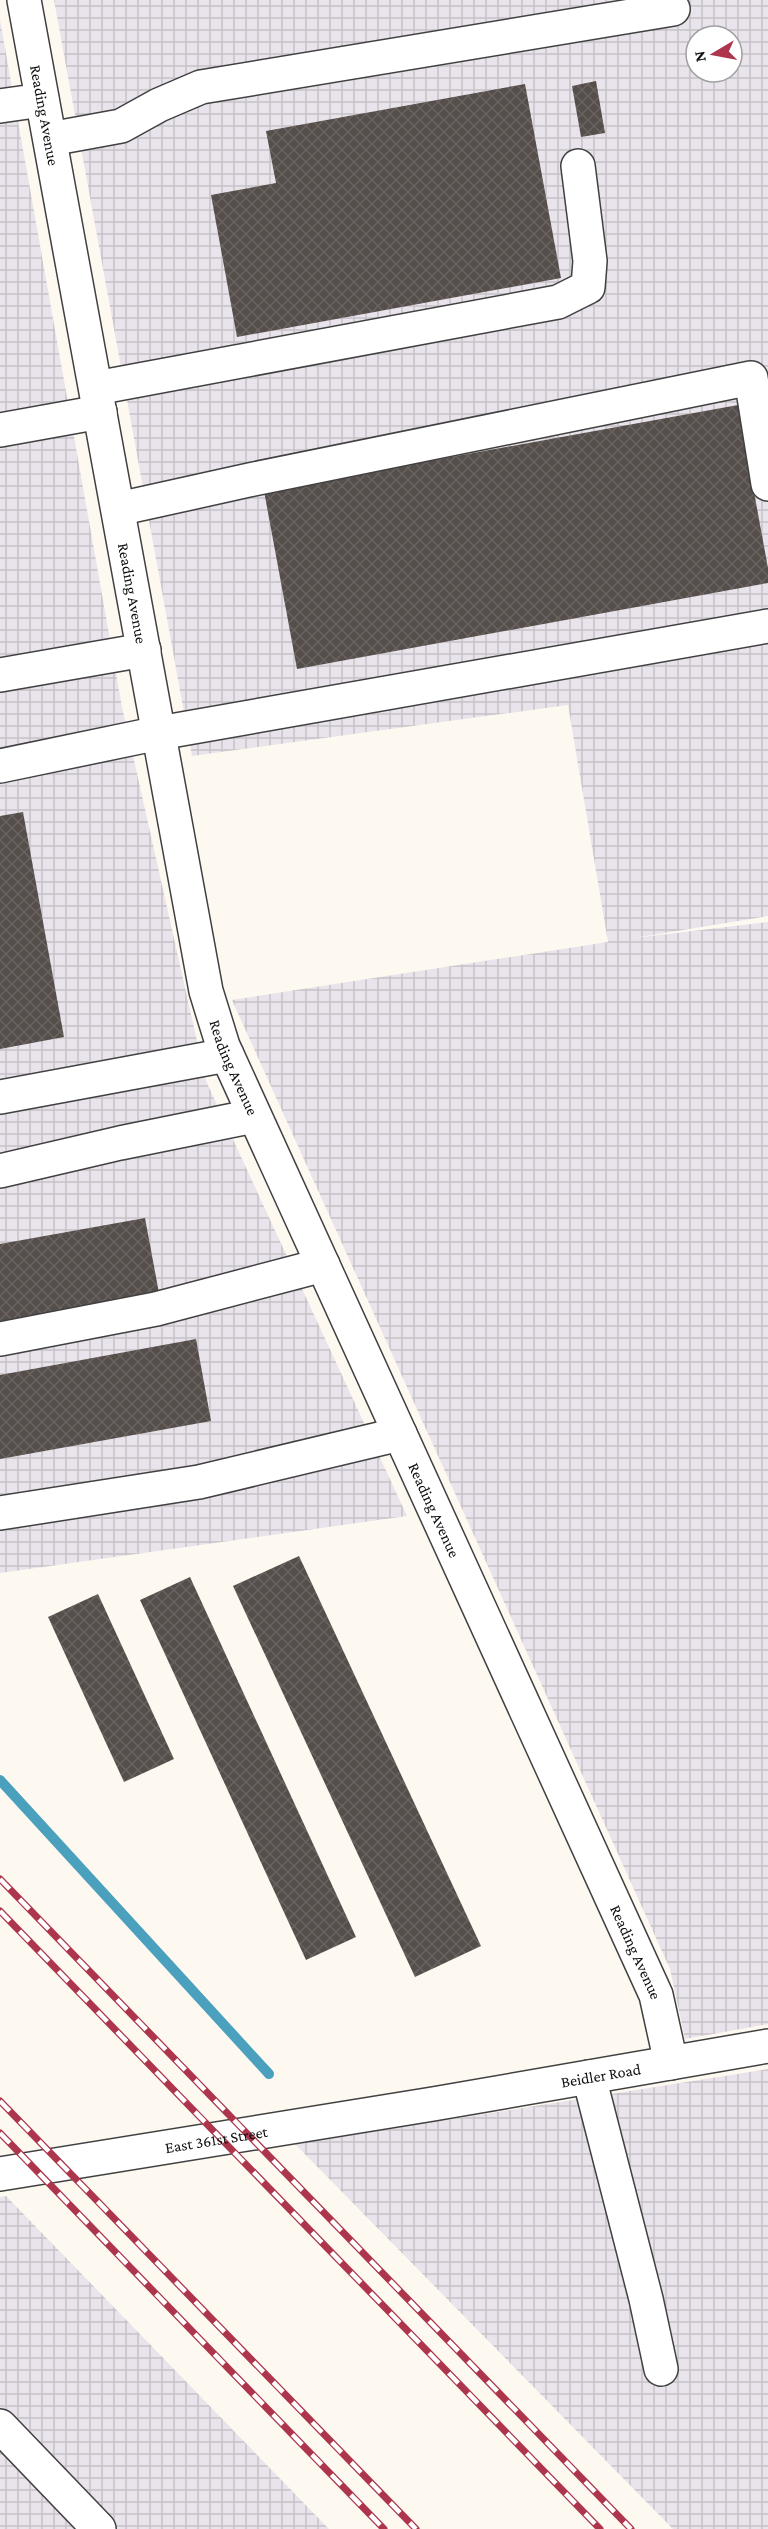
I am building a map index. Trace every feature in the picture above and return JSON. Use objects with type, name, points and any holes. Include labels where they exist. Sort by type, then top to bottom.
[{"type":"street","name":"Reading Avenue","points":[[24,0],[206,991],[227,1055],[254,1116],[656,1995],[671,2062]]},
{"type":"street","points":[[50,139],[121,126],[159,105],[201,87],[673,9]]},
{"type":"street","points":[[0,106],[42,100]]},
{"type":"street","points":[[0,430],[98,400],[558,302],[588,287],[590,261],[579,166]]},
{"type":"street","points":[[118,509],[249,480],[751,378],[768,484]]},
{"type":"street","points":[[0,765],[159,733],[768,626]]},
{"type":"street","points":[[0,675],[144,650]]},
{"type":"street","points":[[0,1097],[227,1055]]},
{"type":"street","points":[[0,1171],[120,1143],[254,1116]]},
{"type":"street","points":[[0,1339],[156,1309],[323,1265]]},
{"type":"street","points":[[0,1513],[199,1482],[400,1434]]},
{"type":"street","name":"Beidler Road","points":[[433,2104],[768,2046]]},
{"type":"street","points":[[589,2077],[646,2299],[661,2369]]},
{"type":"street","name":"East 361st Street","points":[[0,2174],[433,2104]]},
{"type":"street","points":[[0,2426],[99,2529]]},
{"type":"shaded area","points":[[54,0],[768,0],[768,916],[634,938],[768,922],[768,2024],[685,2039],[670,1969],[232,1000],[608,942],[568,705],[192,756]]},
{"type":"shaded area","points":[[0,20],[122,707],[206,1081],[407,1516],[0,1573]]},
{"type":"shaded area","points":[[768,2069],[768,2529],[673,2529],[295,2144]]},
{"type":"shaded area","points":[[6,2196],[329,2529],[0,2529],[0,2197]]},
{"type":"building","points":[[596,81],[605,133],[581,137],[572,86]]},
{"type":"building","points":[[525,84],[561,278],[237,337],[211,195],[276,183],[266,131]]},
{"type":"building","points":[[738,405],[768,568],[768,583],[297,669],[264,491]]},
{"type":"building","points":[[23,812],[64,1037],[0,1049],[0,816]]},
{"type":"building","points":[[145,1218],[159,1293],[0,1322],[0,1244]]},
{"type":"building","points":[[196,1339],[211,1421],[0,1459],[0,1375]]},
{"type":"building","points":[[299,1556],[481,1946],[415,1977],[233,1586]]},
{"type":"building","points":[[190,1577],[356,1937],[306,1960],[140,1600]]},
{"type":"building","points":[[98,1594],[174,1759],[124,1782],[48,1617]]},
{"type":"waterway","points":[[0,1780],[269,2074]]},
{"type":"railway","points":[[0,1879],[631,2529]]},
{"type":"railway","points":[[0,1911],[600,2529]]},
{"type":"railway","points":[[0,2101],[416,2529]]},
{"type":"railway","points":[[0,2133],[384,2529]]}]
